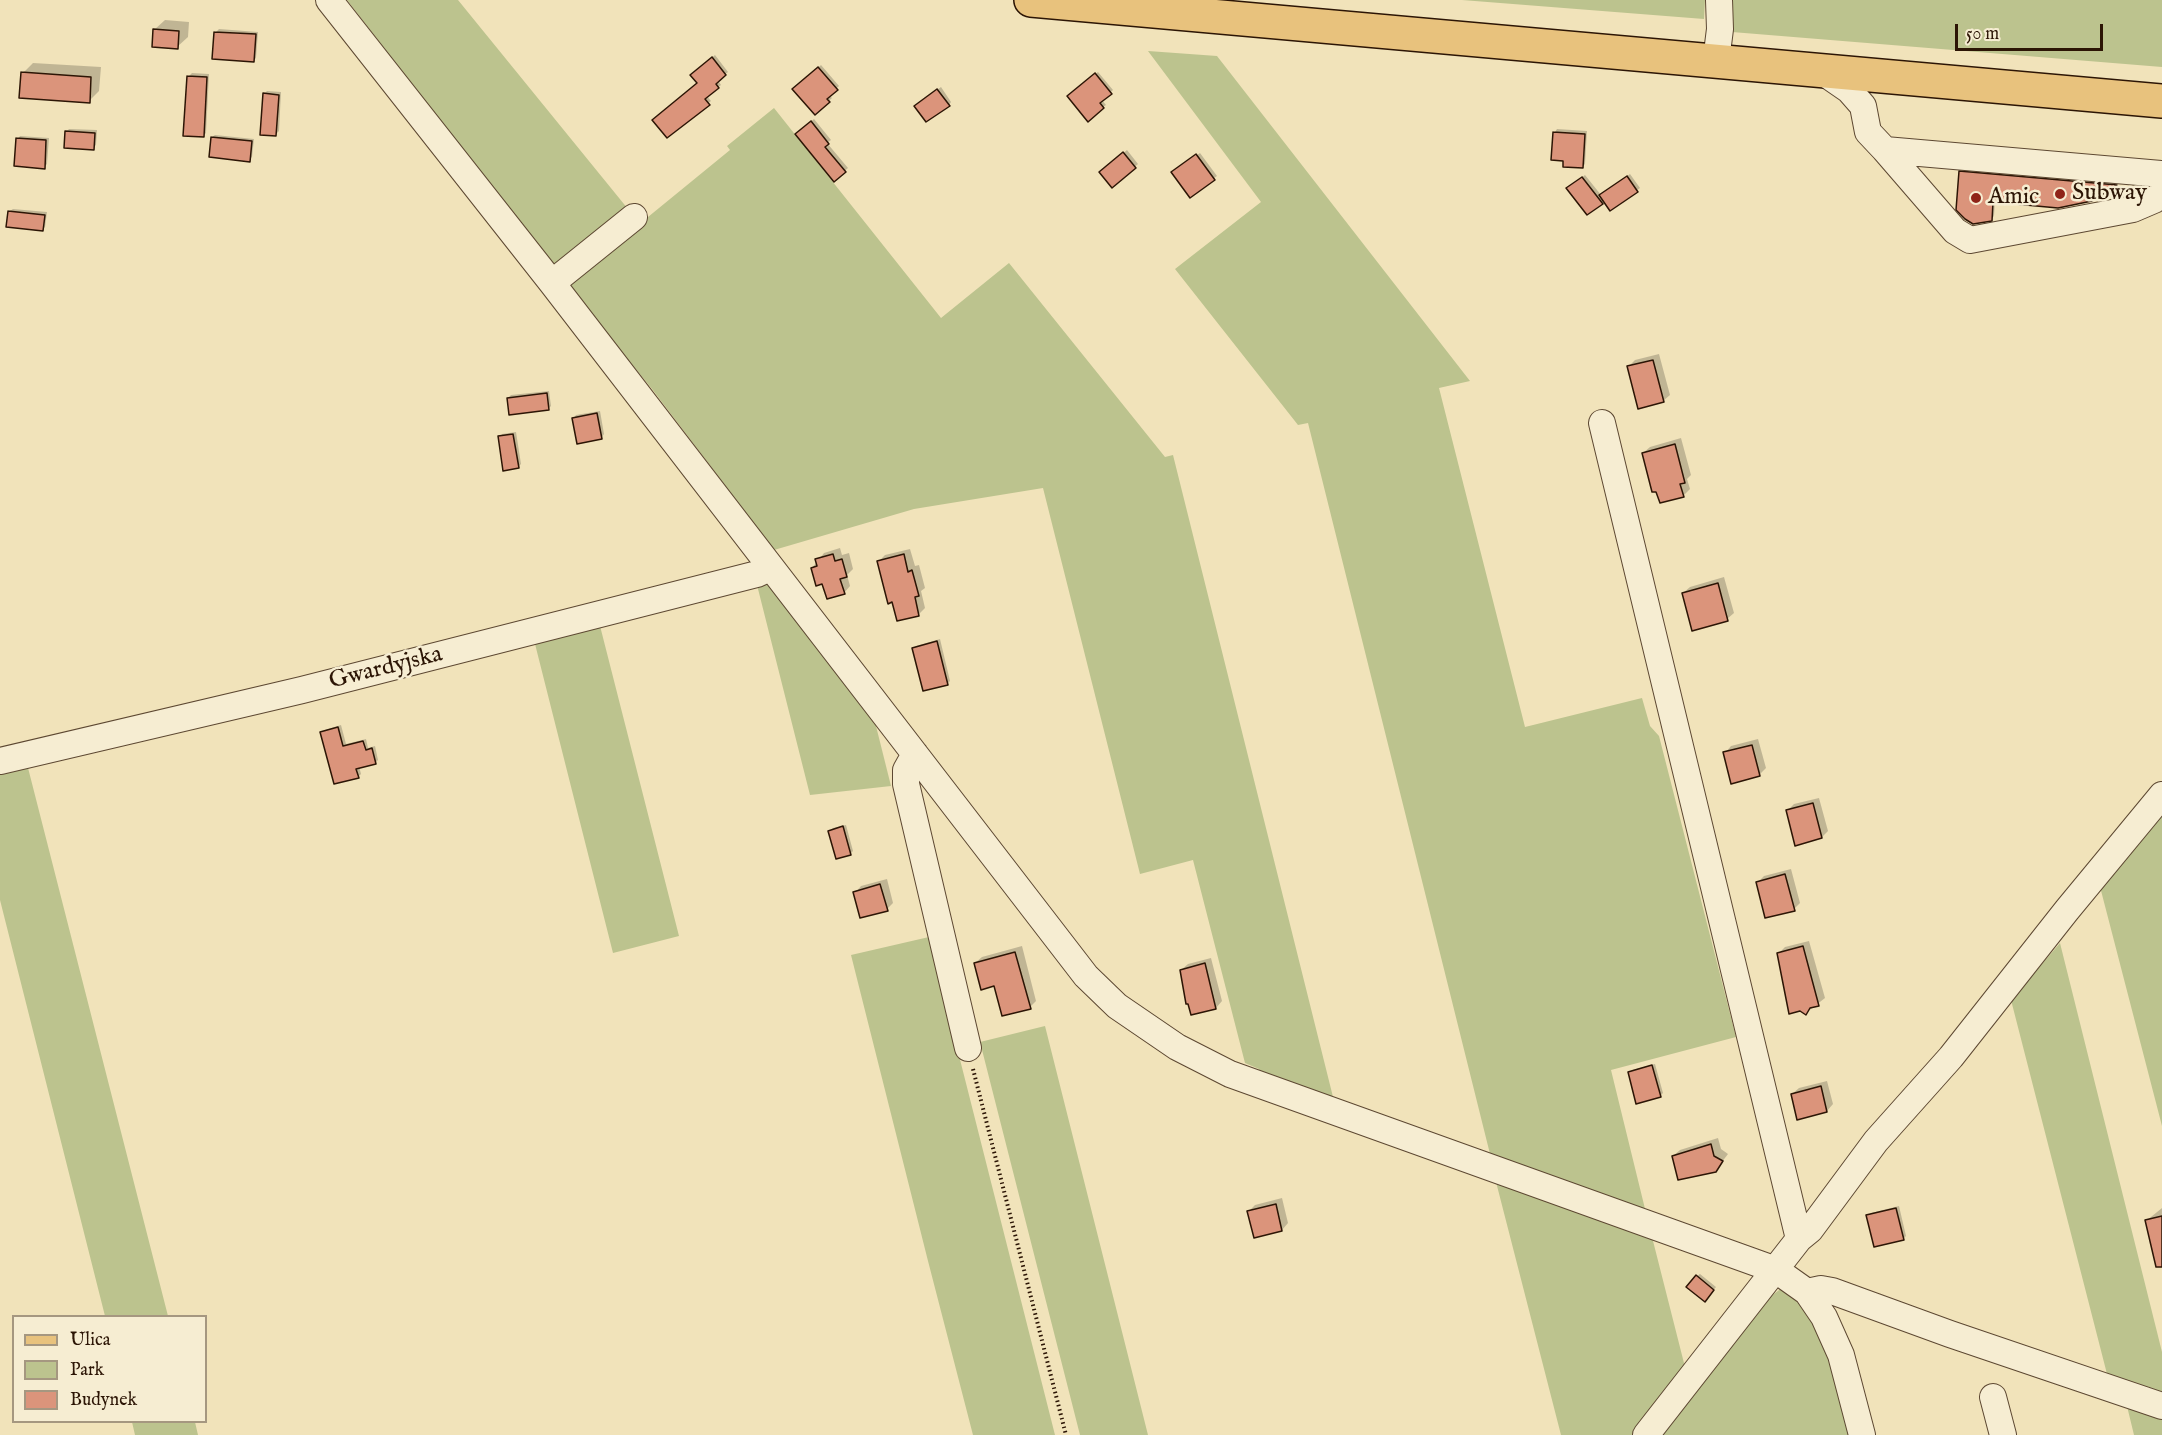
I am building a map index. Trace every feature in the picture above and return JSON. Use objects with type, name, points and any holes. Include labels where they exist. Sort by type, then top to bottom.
[{"type":"main road","points":[[1031,0],[2162,101]]},
{"type":"street","points":[[329,0],[552,284],[1086,976],[1117,1006],[1177,1047],[1230,1074],[1776,1270],[1807,1292],[1824,1317],[1840,1355],[1862,1435]]},
{"type":"street","points":[[1716,61],[1720,29],[1719,0]]},
{"type":"street","points":[[1820,70],[1849,90],[1863,106],[1868,132],[1955,231],[1970,240],[2133,209],[2154,200],[2162,193]]},
{"type":"street","points":[[1885,150],[2162,174]]},
{"type":"street","points":[[552,284],[634,217]]},
{"type":"street","points":[[1602,423],[1799,1239]]},
{"type":"street","name":"Gwardyjska","points":[[0,761],[302,690],[757,574],[770,568]]},
{"type":"street","points":[[915,753],[906,770],[906,784],[968,1048]]},
{"type":"street","points":[[1646,1435],[1799,1239],[1810,1230],[1876,1141],[1951,1057],[2067,910],[2162,795]]},
{"type":"street","points":[[1807,1292],[1821,1289],[1833,1291],[2162,1407]]},
{"type":"street","points":[[1993,1397],[2003,1435]]},
{"type":"path","points":[[968,1048],[1066,1435]]},
{"type":"green space","points":[[347,0],[458,0],[628,209],[554,269]]},
{"type":"green space","points":[[1462,0],[1705,0],[1704,19]]},
{"type":"green space","points":[[1730,0],[2162,0],[2162,67],[1732,32]]},
{"type":"green space","points":[[1148,51],[1217,56],[1470,381],[1439,388],[1525,727],[1642,698],[1650,726],[1659,736],[1736,1037],[1611,1070],[1647,1217],[1492,1162],[1308,423],[1298,425],[1175,269],[1261,202]]},
{"type":"green space","points":[[774,108],[941,318],[1009,263],[1165,457],[1173,455],[1335,1105],[1262,1077],[1259,1069],[1245,1063],[1193,860],[1140,874],[1043,488],[914,509],[774,550],[652,389],[566,284],[730,150],[727,146]]},
{"type":"green space","points":[[772,580],[872,710],[891,786],[810,795],[756,581]]},
{"type":"green space","points":[[598,618],[679,936],[613,953],[533,636]]},
{"type":"green space","points":[[26,760],[168,1315],[105,1315],[0,900],[0,766]]},
{"type":"green space","points":[[2162,803],[2162,1126],[2098,879]]},
{"type":"green space","points":[[929,937],[1055,1435],[973,1435],[928,1261],[851,955]]},
{"type":"green space","points":[[2060,943],[2162,1352],[2162,1393],[2107,1374],[2011,1000]]},
{"type":"green space","points":[[1045,1026],[1148,1435],[1080,1435],[980,1042]]},
{"type":"green space","points":[[1495,1178],[1651,1233],[1686,1371],[1636,1435],[1561,1435]]},
{"type":"green space","points":[[1783,1287],[1806,1303],[1823,1333],[1850,1435],[1654,1435],[1753,1310]]},
{"type":"green space","points":[[2126,1402],[2162,1414],[2162,1435],[2134,1435]]},
{"type":"green space","points":[[132,1423],[195,1423],[198,1435],[135,1435]]},
{"type":"building","points":[[153,29],[179,31],[178,49],[152,47]]},
{"type":"building","points":[[214,32],[256,34],[254,62],[212,59]]},
{"type":"building","points":[[712,57],[726,75],[716,84],[719,88],[705,99],[710,105],[667,138],[652,120],[697,83],[690,75]]},
{"type":"building","points":[[818,67],[838,90],[827,99],[830,102],[815,115],[792,89]]},
{"type":"building","points":[[21,72],[91,77],[90,103],[19,98]]},
{"type":"building","points":[[1095,73],[1112,94],[1100,103],[1104,108],[1088,122],[1067,96]]},
{"type":"building","points":[[187,76],[207,77],[204,137],[183,136]]},
{"type":"building","points":[[937,89],[950,106],[926,122],[914,106]]},
{"type":"building","points":[[263,93],[279,95],[276,136],[260,135]]},
{"type":"building","points":[[811,121],[829,144],[825,147],[846,172],[834,182],[795,134]]},
{"type":"building","points":[[65,131],[95,133],[94,150],[64,148]]},
{"type":"building","points":[[1553,132],[1585,134],[1583,168],[1563,167],[1563,161],[1551,160]]},
{"type":"building","points":[[211,137],[252,141],[250,162],[209,157]]},
{"type":"building","points":[[16,138],[46,140],[45,169],[14,166]]},
{"type":"building","points":[[1123,152],[1136,168],[1112,188],[1099,172]]},
{"type":"building","points":[[1196,154],[1215,180],[1190,198],[1171,172]]},
{"type":"building","points":[[1959,171],[2117,185],[2092,201],[2058,208],[1993,202],[1992,221],[1973,224],[1956,210]]},
{"type":"building","points":[[1627,176],[1638,192],[1610,211],[1599,195]]},
{"type":"building","points":[[1582,177],[1603,204],[1587,215],[1566,188]]},
{"type":"building","points":[[8,211],[45,215],[43,231],[6,227]]},
{"type":"building","points":[[1653,360],[1664,402],[1638,409],[1627,366]]},
{"type":"building","points":[[547,393],[549,410],[509,415],[507,398]]},
{"type":"building","points":[[597,413],[602,439],[577,444],[572,418]]},
{"type":"building","points":[[513,434],[519,468],[503,471],[498,436]]},
{"type":"building","points":[[1675,444],[1685,483],[1680,484],[1684,497],[1660,503],[1656,492],[1652,492],[1642,453]]},
{"type":"building","points":[[833,554],[835,561],[842,559],[847,577],[840,579],[845,594],[827,599],[822,584],[816,586],[811,568],[817,566],[815,559]]},
{"type":"building","points":[[904,554],[908,572],[912,570],[919,596],[915,597],[919,616],[897,621],[892,602],[888,604],[877,561]]},
{"type":"building","points":[[1718,583],[1728,621],[1692,631],[1682,593]]},
{"type":"building","points":[[937,641],[948,685],[923,691],[912,648]]},
{"type":"building","points":[[338,727],[343,746],[363,741],[366,750],[372,748],[376,764],[356,769],[359,778],[334,784],[320,732]]},
{"type":"building","points":[[1752,745],[1760,776],[1731,784],[1723,752]]},
{"type":"building","points":[[1813,803],[1822,838],[1795,846],[1786,810]]},
{"type":"building","points":[[843,826],[851,855],[836,859],[828,831]]},
{"type":"building","points":[[1785,874],[1795,911],[1765,918],[1756,882]]},
{"type":"building","points":[[880,884],[888,911],[860,918],[853,892]]},
{"type":"building","points":[[1803,946],[1819,1006],[1810,1008],[1806,1015],[1800,1011],[1789,1014],[1777,953]]},
{"type":"building","points":[[1015,952],[1031,1009],[1002,1016],[994,986],[981,990],[974,963]]},
{"type":"building","points":[[1205,963],[1216,1009],[1191,1015],[1188,1004],[1186,1004],[1180,970]]},
{"type":"building","points":[[1652,1065],[1661,1097],[1636,1104],[1628,1072]]},
{"type":"building","points":[[1821,1086],[1827,1112],[1797,1120],[1791,1094]]},
{"type":"building","points":[[1711,1144],[1714,1156],[1723,1161],[1716,1172],[1678,1180],[1672,1156]]},
{"type":"building","points":[[1276,1204],[1282,1231],[1254,1238],[1247,1211]]},
{"type":"building","points":[[1896,1208],[1904,1240],[1874,1247],[1866,1215]]},
{"type":"building","points":[[2162,1216],[2162,1267],[2156,1267],[2145,1220]]},
{"type":"building","points":[[1696,1275],[1714,1290],[1705,1302],[1686,1287]]},
{"type":"place","name":"Subway","points":[[2060,194]]},
{"type":"place","name":"Amic","points":[[1976,198]]}]
